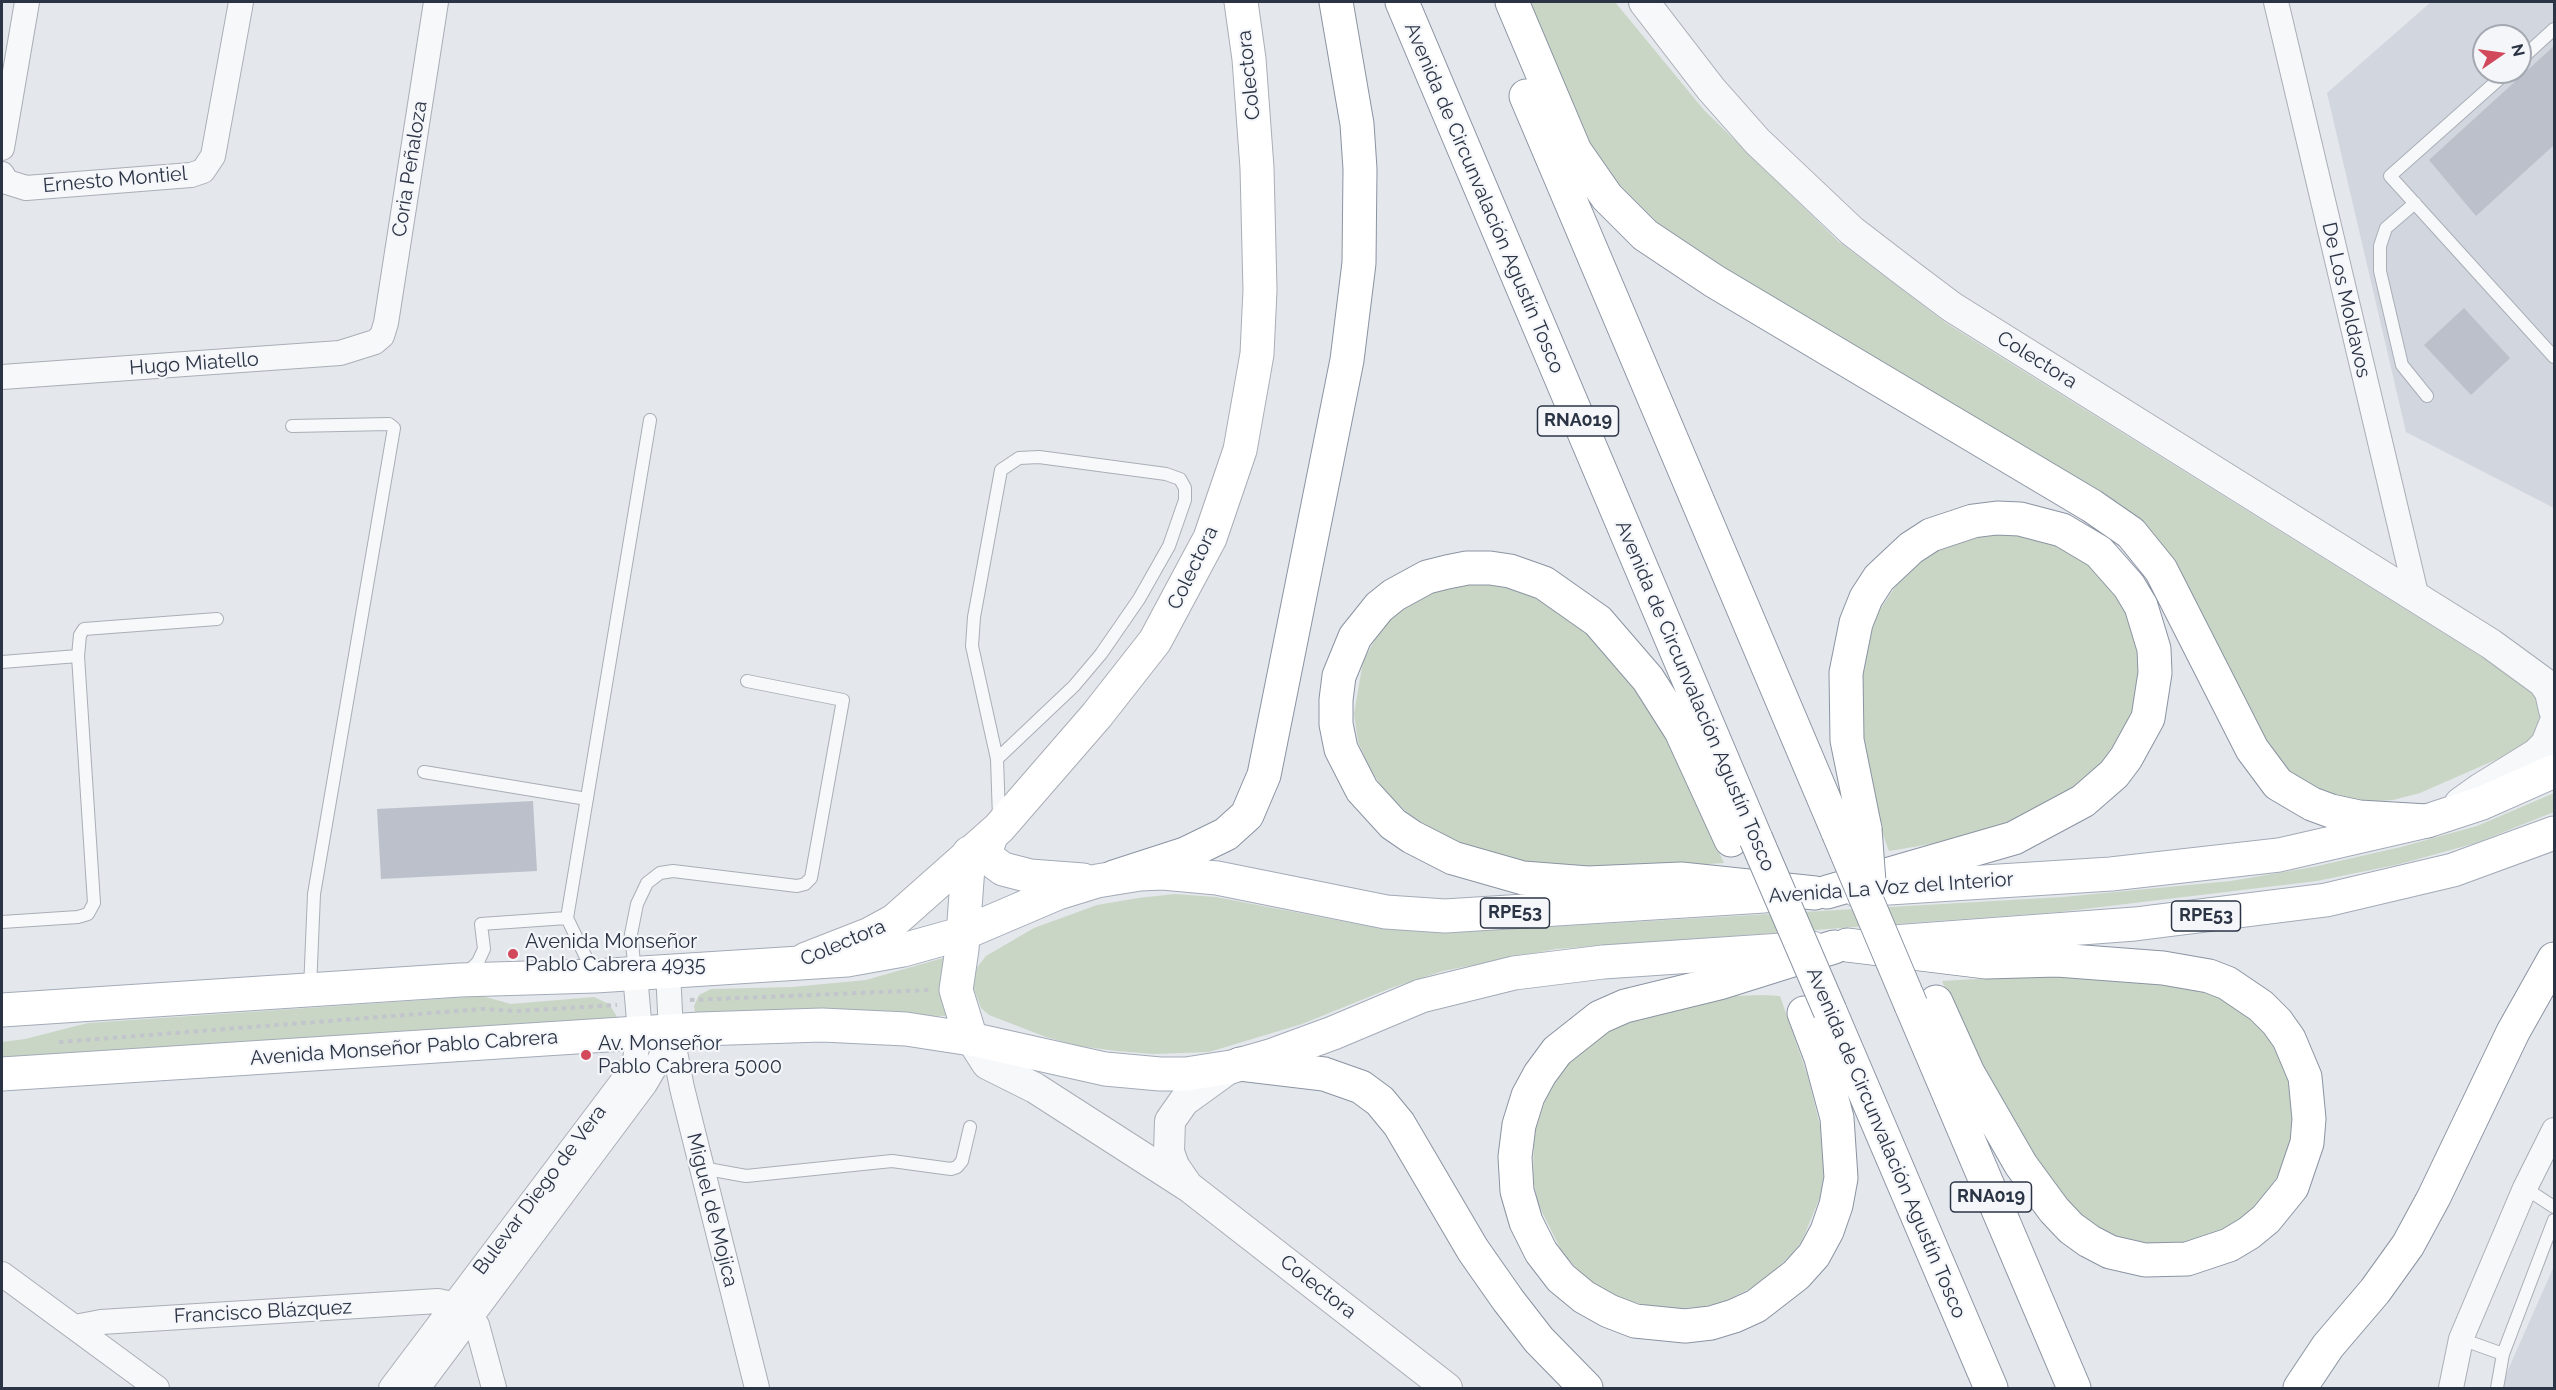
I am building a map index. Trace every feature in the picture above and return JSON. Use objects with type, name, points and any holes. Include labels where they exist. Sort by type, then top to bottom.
[{"type":"main road","name":"Colectora","points":[[791,965],[870,934],[894,921],[986,839],[1097,715],[1155,641],[1210,538],[1240,450],[1257,354],[1260,290],[1254,114],[1241,2]]},
{"type":"main road","points":[[986,839],[988,858],[1003,869],[1030,876],[1106,879],[1185,854],[1226,834],[1238,825],[1252,807],[1264,775],[1347,360],[1359,263],[1360,192],[1357,124],[1336,2]]},
{"type":"main road","name":"Avenida de Circunvalación Agustín Tosco","points":[[1402,2],[1744,839],[1792,924],[1817,1012],[1991,1389]]},
{"type":"main road","name":"RNA019","points":[[1487,2],[1852,831],[1873,918],[1923,1004],[2074,1389]]},
{"type":"main road","points":[[1512,2],[1575,151],[1607,197],[1639,230],[1674,256],[2092,506],[2131,533],[2161,570],[2252,749],[2265,769],[2285,789],[2312,804],[2359,817],[2436,818]]},
{"type":"main road","points":[[1744,839],[1648,679],[1598,621],[1544,583],[1510,571],[1490,568],[1467,568],[1428,577],[1394,595],[1379,607],[1355,637],[1339,676],[1336,724],[1341,748],[1362,790],[1393,824],[1412,837],[1453,858],[1523,878],[1588,883],[1681,879],[1821,893],[2014,838],[2083,801],[2114,774],[2138,738],[2148,718],[2154,684],[2154,649],[2149,627],[2133,592],[2115,567],[2099,552],[2062,530],[2020,519],[1997,518],[1972,521],[1931,536],[1911,548],[1879,578],[1866,598],[1856,623],[1845,684],[1852,831]]},
{"type":"main road","name":"Avenida La Voz del Interior","points":[[1217,878],[1386,912],[1445,916],[2099,875],[2211,864],[2318,848],[2436,818],[2514,790],[2554,771]]},
{"type":"main road","name":"RPE53","points":[[1842,946],[2135,924],[2326,900],[2453,870],[2554,833]]},
{"type":"main road","points":[[971,1039],[956,990],[964,933],[986,839]]},
{"type":"main road","name":"Avenida Monseñor Pablo Cabrera","points":[[2,1074],[653,1002],[791,965],[875,956],[964,933],[1058,893],[1106,879],[1164,873],[1217,878]]},
{"type":"main road","points":[[1817,1012],[1821,1058],[1837,1118],[1841,1178],[1836,1205],[1827,1231],[1814,1255],[1797,1275],[1778,1292],[1742,1313],[1712,1323],[1685,1326],[1635,1321],[1609,1311],[1584,1297],[1561,1278],[1541,1252],[1526,1222],[1517,1191],[1515,1157],[1519,1125],[1528,1096],[1539,1074],[1557,1051],[1600,1017],[1625,1006],[1719,984],[1842,946],[1986,963],[2057,960],[2163,968],[2209,976],[2227,983],[2261,1006],[2277,1022],[2289,1039],[2305,1077],[2309,1119],[2307,1143],[2292,1187],[2266,1219],[2249,1233],[2219,1249],[2187,1259],[2145,1260],[2110,1252],[2071,1228],[2054,1210],[2021,1165],[1968,1073],[1923,1004]]},
{"type":"main road","name":"Avenida Monseñor Pablo Cabrera","points":[[2,1010],[460,980],[595,976],[653,1002],[848,1025],[906,1029],[971,1039],[1068,1062],[1131,1072],[1186,1074],[1235,1065],[1323,1037],[1369,1017],[1448,988],[1514,973],[1603,962],[1842,946]]},
{"type":"main road","points":[[2300,1389],[2328,1346],[2375,1290],[2412,1238],[2507,1043],[2554,959]]},
{"type":"main road","points":[[2,1033],[33,1027],[111,1003]]},
{"type":"main road","points":[[1235,1065],[1324,1074],[1361,1087],[1380,1101],[1399,1124],[1468,1242],[1508,1300],[1539,1340],[1586,1389]]},
{"type":"street","points":[[2,148],[27,2]]},
{"type":"street","name":"Ernesto Montiel","points":[[2,174],[16,187],[27,188],[191,175],[203,171],[213,156],[241,2]]},
{"type":"street","name":"Coria Peñaloza","points":[[382,336],[386,323],[436,2]]},
{"type":"street","name":"Colectora","points":[[1644,2],[1711,89],[1758,141],[1844,223],[1904,271],[1952,307],[2492,644],[2543,682],[2550,692],[2554,710]]},
{"type":"street","name":"De Los Moldavos","points":[[2276,2],[2417,598]]},
{"type":"street","name":"Hugo Miatello","points":[[2,377],[340,353],[358,350],[382,336]]},
{"type":"street","name":"Colectora","points":[[2492,644],[2554,671]]},
{"type":"street","points":[[2436,818],[2536,754],[2546,744],[2554,724]]},
{"type":"street","name":"Miguel de Mojica","points":[[653,1002],[702,1168],[757,1389]]},
{"type":"street","name":"Bulevar Diego de Vera","points":[[391,1389],[461,1310],[627,1075],[635,1059],[653,1002]]},
{"type":"street","name":"Colectora","points":[[971,1039],[979,1054],[996,1070],[1035,1088],[1188,1187],[1447,1389]]},
{"type":"street","points":[[1188,1187],[1174,1166],[1169,1152],[1170,1121],[1184,1101],[1235,1065]]},
{"type":"street","points":[[2451,1389],[2461,1339],[2525,1188],[2554,1130]]},
{"type":"street","points":[[2,1275],[157,1389]]},
{"type":"street","name":"Francisco Blázquez","points":[[75,1327],[101,1322],[438,1301],[461,1310]]},
{"type":"street","points":[[461,1310],[480,1332],[494,1389]]},
{"type":"street","name":"Bulevar Diego de Vera","points":[[418,1389],[461,1310]]},
{"type":"lane","points":[[2532,49],[2554,29]]},
{"type":"lane","points":[[2494,84],[2390,176],[2554,357]]},
{"type":"lane","points":[[2415,203],[2386,228],[2380,246],[2380,271],[2402,365],[2427,396]]},
{"type":"lane","points":[[595,976],[567,918],[651,420]]},
{"type":"lane","points":[[292,426],[389,424],[394,428],[314,894],[310,990]]},
{"type":"lane","points":[[986,839],[998,759],[972,646],[974,617],[1001,470],[1019,458],[1039,457],[1166,474],[1180,479],[1185,488],[1185,500],[1169,546],[1139,599],[1101,654],[1074,686],[998,759]]},
{"type":"lane","points":[[2,922],[78,917],[88,914],[94,903],[78,656],[80,634],[84,629],[217,620]]},
{"type":"lane","points":[[2,662],[78,656]]},
{"type":"lane","points":[[653,1002],[631,934],[637,904],[647,883],[660,873],[673,871],[797,886],[806,884],[811,878],[843,700],[747,681]]},
{"type":"lane","points":[[424,772],[587,799]]},
{"type":"lane","points":[[460,980],[478,962],[484,949],[481,924],[567,918]]},
{"type":"lane","points":[[702,1168],[746,1176],[892,1161],[951,1169],[957,1167],[962,1161],[970,1127]]},
{"type":"lane","points":[[2525,1188],[2554,1207]]},
{"type":"lane","points":[[2497,1389],[2503,1354],[2554,1220]]},
{"type":"lane","points":[[2461,1339],[2503,1354]]},
{"type":"path","points":[[50,1043],[82,1038],[482,1009],[519,1011],[653,1002],[932,990]]},
{"type":"shaded area","points":[[2431,2],[2554,2],[2554,508],[2406,432],[2327,93]]},
{"type":"shaded area","points":[[2554,1266],[2554,1388],[2500,1388]]},
{"type":"green space","points":[[1528,2],[1615,2],[1704,110],[1838,241],[1946,323],[2533,689],[2546,723],[2525,747],[2420,793],[2393,800],[2368,802],[2343,799],[2297,781],[2273,756],[2178,580],[1684,250],[1632,204],[1583,138]]},
{"type":"green space","points":[[2007,533],[2027,535],[2068,549],[2101,573],[2127,611],[2139,654],[2137,699],[2130,722],[2104,763],[2065,794],[1998,828],[1937,843],[1889,851],[1878,821],[1863,747],[1861,691],[1864,661],[1876,615],[1902,577],[1937,549],[1959,540]]},
{"type":"green space","points":[[1467,583],[1490,584],[1535,595],[1581,626],[1625,674],[1664,731],[1724,863],[1634,869],[1513,861],[1457,845],[1409,814],[1387,794],[1370,769],[1358,742],[1354,714],[1363,661],[1377,636],[1393,616],[1415,600],[1443,588]]},
{"type":"green space","points":[[2554,793],[2554,812],[2476,843],[2400,864],[2317,881],[2059,912],[1556,949],[1443,971],[1391,988],[1302,1024],[1209,1052],[1153,1054],[1117,1051],[1079,1046],[1046,1037],[989,1015],[981,1008],[971,981],[975,970],[986,956],[1034,928],[1097,905],[1138,898],[1175,894],[1216,897],[1362,925],[1442,933],[2063,897],[2231,881],[2313,867],[2401,847],[2477,826]]},
{"type":"green space","points":[[950,956],[950,1016],[695,1013],[694,1006],[699,995],[711,989],[792,987],[866,980]]},
{"type":"green space","points":[[2046,975],[2164,983],[2214,994],[2246,1014],[2261,1028],[2274,1044],[2290,1079],[2294,1119],[2285,1163],[2265,1198],[2250,1212],[2214,1235],[2194,1242],[2175,1245],[2139,1243],[2118,1238],[2084,1219],[2053,1184],[2016,1128],[1957,1017],[1942,981]]},
{"type":"green space","points":[[482,996],[511,1004],[594,997],[609,1004],[619,1020],[2,1057],[2,1042],[25,1039],[88,1023]]},
{"type":"green space","points":[[1732,996],[1780,996],[1808,1077],[1821,1130],[1824,1177],[1820,1197],[1802,1241],[1790,1256],[1761,1283],[1723,1302],[1701,1307],[1661,1309],[1622,1299],[1603,1290],[1586,1279],[1562,1252],[1538,1204],[1533,1179],[1534,1133],[1548,1092],[1571,1060],[1600,1036],[1618,1026],[1637,1018]]},
{"type":"building","points":[[2554,46],[2554,145],[2476,216],[2429,160],[2512,84],[2532,84],[2532,66]]},
{"type":"building","points":[[2464,308],[2510,358],[2471,395],[2424,345]]},
{"type":"building","points":[[533,801],[537,871],[381,879],[377,809]]},
{"type":"place","name":"Avenida Monseñor Pablo Cabrera 4935","points":[[513,954]]},
{"type":"place","name":"Av. Monseñor Pablo Cabrera 5000","points":[[586,1055]]}]
